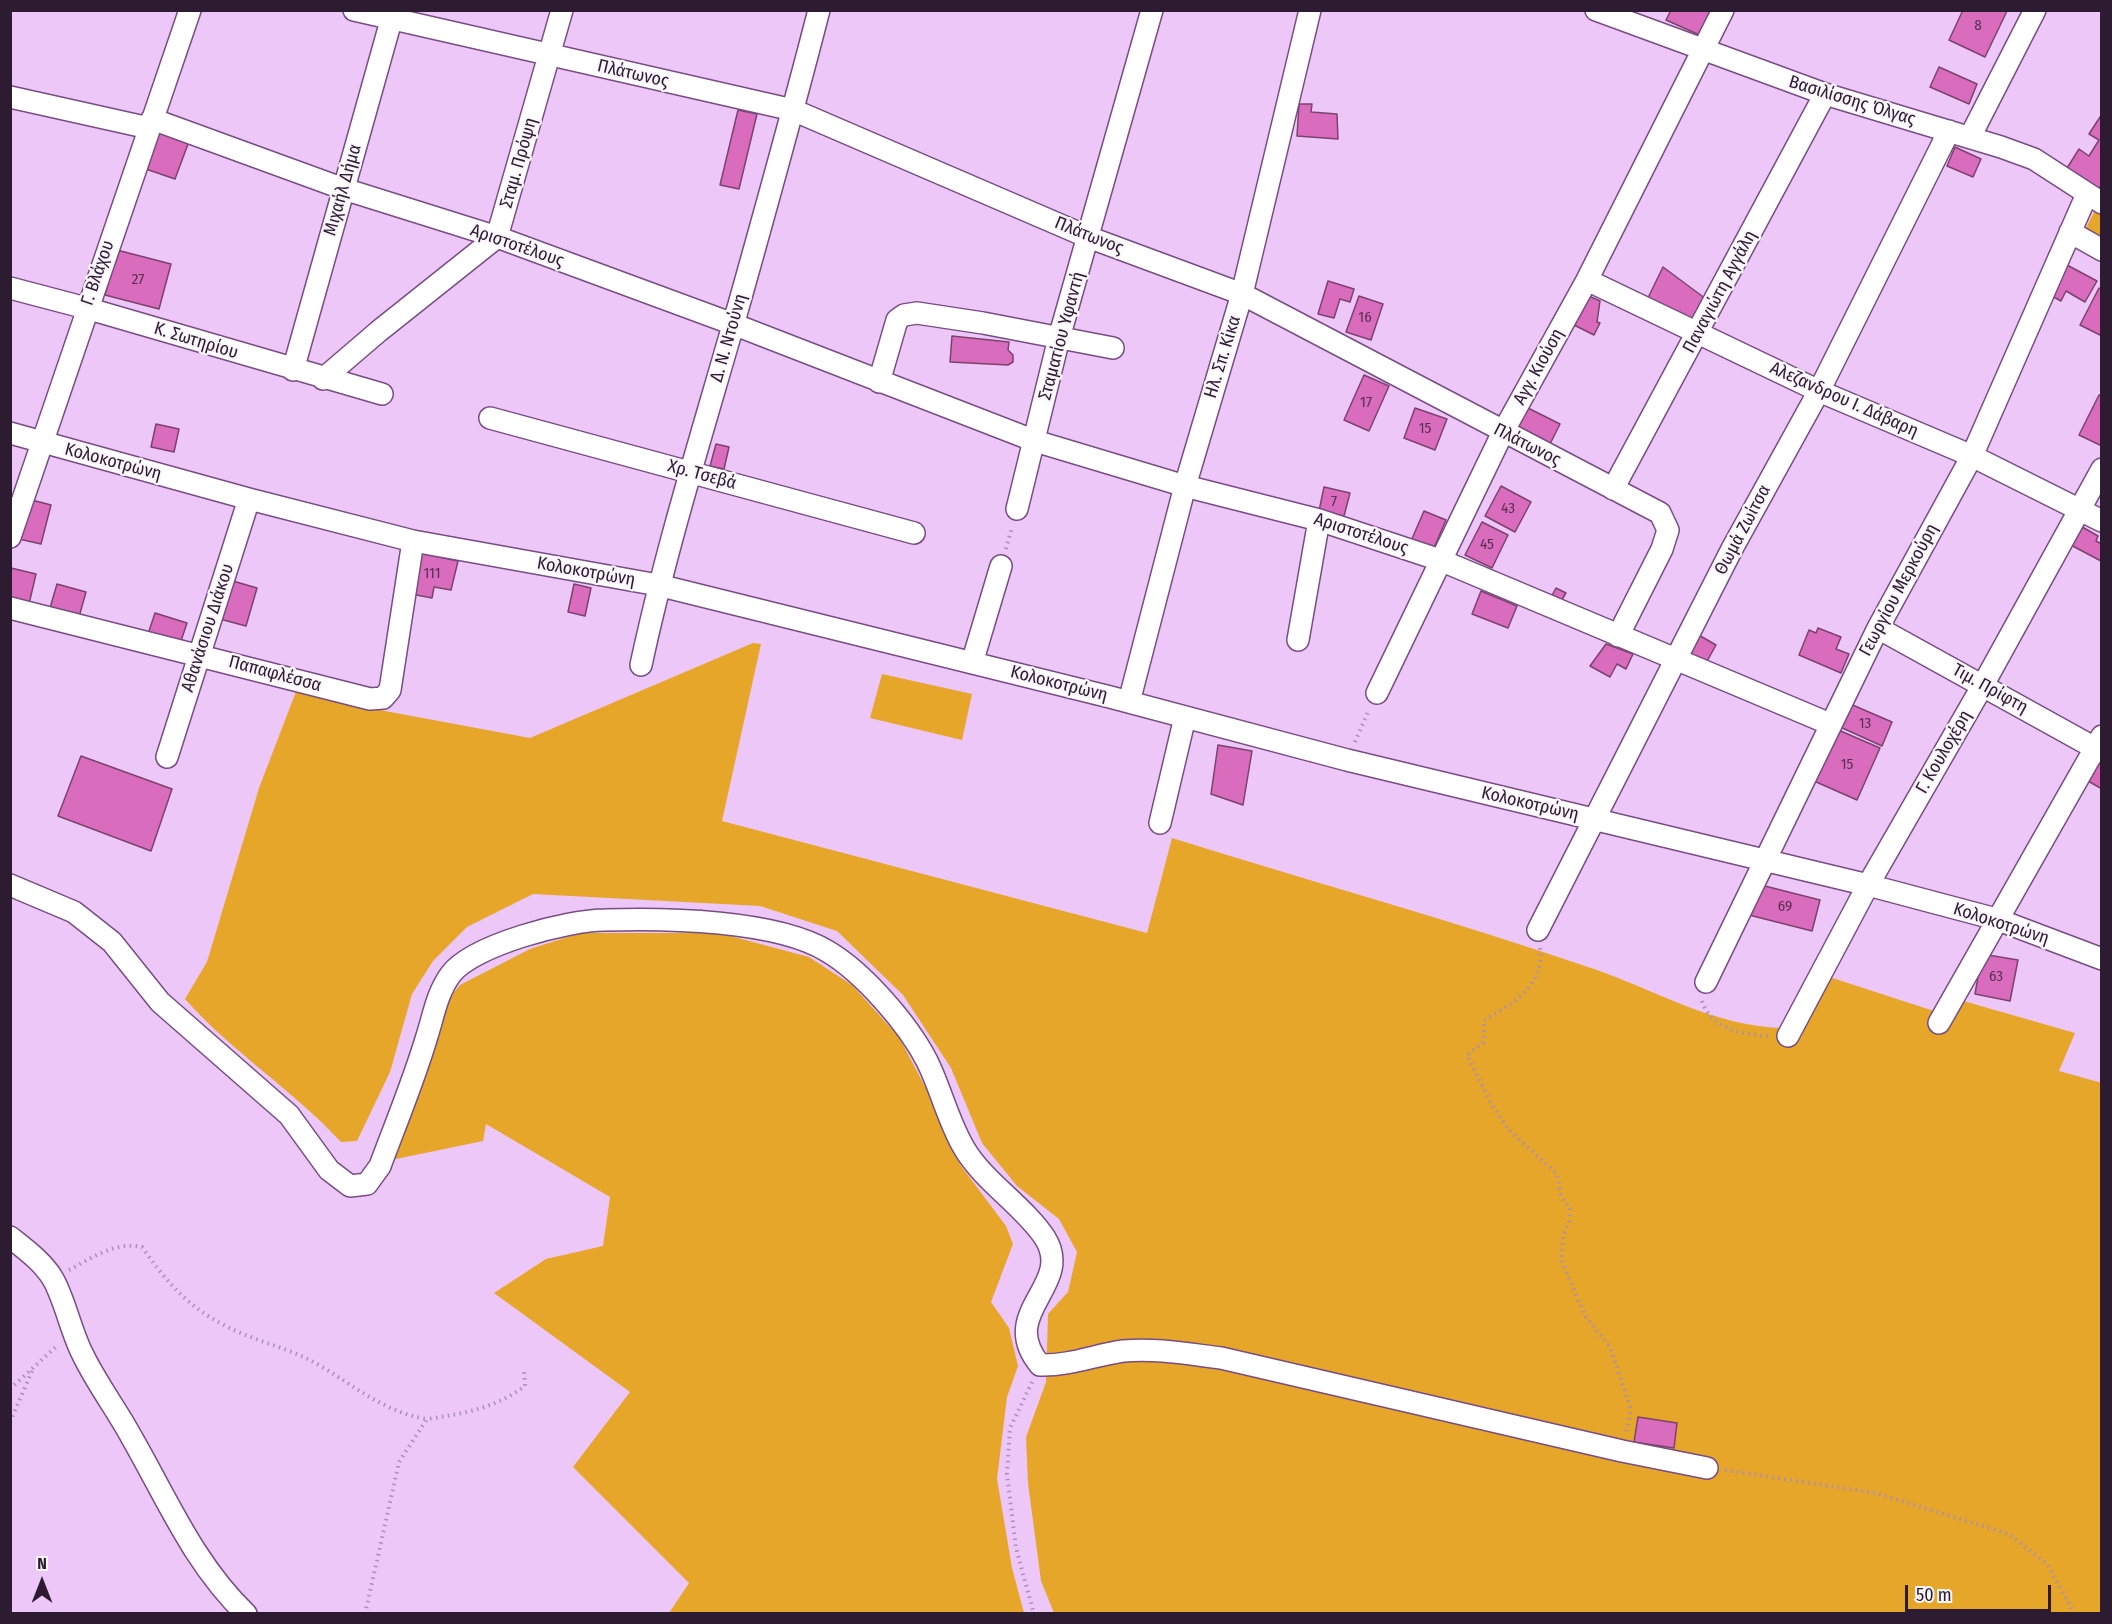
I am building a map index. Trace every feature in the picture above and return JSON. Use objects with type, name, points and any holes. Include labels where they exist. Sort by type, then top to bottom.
[{"type":"street","name":"Γ. Βλάχου","points":[[10,537],[86,308],[190,10]]},
{"type":"street","name":"Πλάτωνος","points":[[354,10],[393,15],[551,55],[793,110],[1088,237],[1242,294],[1660,513],[1668,530],[1662,549],[1618,636]]},
{"type":"street","name":"Σταμ. Πρόψη","points":[[497,237],[551,55],[561,10]]},
{"type":"street","name":"Δ. Ν. Ντούνη","points":[[641,665],[658,585],[688,471],[733,324],[819,10]]},
{"type":"street","name":"Ηλ. Σπ. Κίκα","points":[[1129,702],[1185,486],[1242,294],[1310,10]]},
{"type":"street","name":"Βασιλίσσης Όλγας","points":[[1596,10],[1617,14],[1702,51],[1825,94],[1970,137],[2034,159],[2094,198]]},
{"type":"street","name":"Αγγ. Κιούση","points":[[1377,693],[1503,432],[1587,280],[1723,10]]},
{"type":"street","points":[[1970,137],[2035,10]]},
{"type":"street","name":"Σταματίου Υφαντή","points":[[1017,509],[1059,338],[1152,11]]},
{"type":"street","name":"Μιχαήλ Δήμα","points":[[293,370],[393,15]]},
{"type":"street","name":"Παναγιώτη Αγγάλη","points":[[1613,489],[1825,94]]},
{"type":"street","name":"Αριστοτέλους","points":[[10,97],[151,123],[344,189],[497,237],[733,324],[1035,441],[1185,486],[1319,520],[1440,560],[1830,724]]},
{"type":"street","name":"Θωμά Ζωίτσα","points":[[1538,930],[1733,547],[1819,391],[1949,131]]},
{"type":"street","name":"Γεωργίου Μερκούρη","points":[[1706,982],[1878,628],[1972,456],[2070,232],[2094,198]]},
{"type":"street","points":[[2070,232],[2102,250]]},
{"type":"street","points":[[323,379],[497,237]]},
{"type":"street","name":"Αλεζανδρου Ι. Δάβαρη","points":[[1587,280],[1819,391],[1972,456],[2102,520]]},
{"type":"street","name":"Κ. Σωτηρίου","points":[[10,288],[381,394]]},
{"type":"street","points":[[879,382],[897,320],[904,315],[917,313],[1113,348]]},
{"type":"street","name":"Χρ. Τσεβά","points":[[490,418],[914,532]]},
{"type":"street","name":"Κολοκοτρώνη","points":[[10,433],[249,499],[413,541],[658,585],[1129,702],[1347,760],[1868,885],[1996,919],[2102,959]]},
{"type":"street","name":"Γ. Κουλοχέρη","points":[[1788,1036],[1868,885],[1983,685],[2078,507],[2102,469]]},
{"type":"street","name":"Αθανάσιου Διάκου","points":[[167,757],[249,499]]},
{"type":"street","points":[[1298,640],[1319,520]]},
{"type":"street","name":"Παπαφλέσσα","points":[[10,608],[370,699],[383,698],[390,690],[413,541]]},
{"type":"street","points":[[972,663],[1001,566]]},
{"type":"street","name":"Τιμ. Πρίφτη","points":[[1878,628],[2099,746]]},
{"type":"street","points":[[1160,824],[1185,717]]},
{"type":"street","points":[[1939,1023],[1996,919],[2099,746]]},
{"type":"street","points":[[10,885],[74,912],[112,942],[160,1002],[289,1115],[330,1170],[350,1186],[368,1184],[380,1166],[427,1035],[435,1003],[452,972],[473,958],[530,932],[585,920],[704,922],[786,934],[828,951],[867,984],[895,1014],[926,1060],[964,1149],[1046,1239],[1052,1272],[1026,1323],[1029,1351],[1040,1365],[1055,1366],[1120,1352],[1155,1349],[1210,1357],[1622,1451],[1707,1468]]},
{"type":"street","points":[[10,1237],[28,1251],[53,1279],[72,1333],[133,1439],[189,1544],[230,1599],[246,1614]]},
{"type":"path","points":[[1001,566],[1017,509]]},
{"type":"path","points":[[1347,760],[1377,693]]},
{"type":"path","points":[[1538,930],[1541,956],[1537,978],[1525,994],[1484,1020],[1483,1043],[1467,1055],[1492,1105],[1508,1129],[1557,1174],[1562,1196],[1570,1208],[1569,1222],[1563,1237],[1562,1259],[1565,1273],[1585,1316],[1610,1347],[1630,1401],[1631,1410],[1622,1451]]},
{"type":"path","points":[[1706,982],[1702,1000],[1706,1014],[1722,1027],[1759,1036],[1788,1036]]},
{"type":"path","points":[[53,1279],[113,1248],[131,1245],[142,1247],[165,1280],[190,1305],[224,1326],[315,1363],[388,1409],[427,1419],[491,1406],[525,1386],[524,1372]]},
{"type":"path","points":[[10,1389],[72,1333]]},
{"type":"path","points":[[1034,1614],[1016,1548],[1007,1474],[1010,1428],[1040,1365]]},
{"type":"path","points":[[10,1422],[32,1370]]},
{"type":"path","points":[[365,1614],[399,1462],[427,1419]]},
{"type":"path","points":[[1707,1468],[1801,1480],[1875,1493],[2009,1534],[2047,1564],[2075,1614]]},
{"type":"shaded area","points":[[2096,208],[2101,210],[2101,250],[2081,238]]},
{"type":"shaded area","points":[[753,643],[761,644],[722,821],[1147,933],[1172,838],[1542,951],[1711,1015],[1734,1021],[1784,1028],[1814,972],[1937,1012],[1946,996],[2075,1033],[2059,1071],[2102,1083],[2101,1613],[1054,1613],[1041,1581],[1028,1483],[1026,1437],[1046,1382],[1048,1314],[1068,1292],[1077,1252],[1059,1219],[1017,1186],[982,1143],[951,1068],[903,995],[837,931],[760,906],[533,894],[467,927],[433,961],[412,994],[390,1072],[357,1141],[341,1142],[303,1105],[222,1036],[185,999],[207,962],[259,788],[297,689],[385,711],[530,738]]},
{"type":"shaded area","points":[[882,674],[972,694],[962,740],[870,718]]},
{"type":"shaded area","points":[[580,933],[719,933],[809,957],[852,985],[899,1037],[932,1100],[961,1166],[1006,1226],[1013,1244],[991,1302],[1009,1328],[1018,1366],[1007,1397],[997,1479],[1012,1568],[1024,1613],[669,1613],[689,1583],[573,1467],[630,1392],[494,1293],[546,1259],[603,1246],[610,1197],[486,1124],[483,1141],[391,1160],[444,1004],[460,985],[530,949]]},
{"type":"building","points":[[1671,10],[1716,10],[1704,37],[1666,20]]},
{"type":"building","points":[[1963,10],[2007,11],[1985,57],[1949,40]]},
{"type":"building","points":[[1939,67],[1977,84],[1969,104],[1930,87]]},
{"type":"building","points":[[1299,104],[1312,104],[1311,112],[1337,114],[1338,139],[1297,136]]},
{"type":"building","points":[[738,110],[757,114],[739,189],[720,185]]},
{"type":"building","points":[[2102,114],[2102,184],[2097,191],[2064,173],[2079,149],[2089,156],[2099,140],[2089,134]]},
{"type":"building","points":[[159,124],[191,136],[175,179],[143,168]]},
{"type":"building","points":[[1955,147],[1981,159],[1973,177],[1947,166]]},
{"type":"building","points":[[117,250],[171,264],[159,309],[105,295]]},
{"type":"building","points":[[2067,265],[2097,281],[2085,302],[2066,291],[2061,301],[2050,295]]},
{"type":"building","points":[[1663,267],[1706,299],[1693,325],[1645,304]]},
{"type":"building","points":[[1328,281],[1354,289],[1350,302],[1340,299],[1334,318],[1318,314]]},
{"type":"building","points":[[2099,288],[2102,290],[2102,336],[2080,325]]},
{"type":"building","points":[[1582,293],[1600,301],[1597,322],[1600,323],[1594,335],[1568,322]]},
{"type":"building","points":[[1359,296],[1383,304],[1371,340],[1346,332]]},
{"type":"building","points":[[952,336],[1009,342],[1008,350],[1013,355],[1013,362],[1008,365],[950,362]]},
{"type":"building","points":[[1364,375],[1389,386],[1369,431],[1344,420]]},
{"type":"building","points":[[2099,395],[2102,396],[2102,446],[2079,435]]},
{"type":"building","points":[[1526,407],[1560,424],[1550,444],[1516,428]]},
{"type":"building","points":[[1415,408],[1447,419],[1435,450],[1404,438]]},
{"type":"building","points":[[156,424],[179,429],[174,452],[151,447]]},
{"type":"building","points":[[716,444],[729,447],[724,469],[710,466]]},
{"type":"building","points":[[1501,486],[1531,502],[1515,532],[1485,516]]},
{"type":"building","points":[[1324,487],[1350,493],[1344,516],[1319,511]]},
{"type":"building","points":[[28,499],[51,505],[41,544],[19,539]]},
{"type":"building","points":[[1424,511],[1446,520],[1433,550],[1411,541]]},
{"type":"building","points":[[1482,522],[1508,535],[1492,568],[1465,555]]},
{"type":"building","points":[[2077,524],[2098,536],[2096,541],[2102,544],[2101,561],[2067,543]]},
{"type":"building","points":[[415,552],[458,561],[451,590],[434,587],[432,598],[406,593]]},
{"type":"building","points":[[11,568],[36,574],[29,604],[10,599]]},
{"type":"building","points":[[226,579],[257,588],[246,626],[216,618]]},
{"type":"building","points":[[57,584],[86,592],[79,617],[50,608]]},
{"type":"building","points":[[574,584],[591,588],[585,616],[568,612]]},
{"type":"building","points":[[1556,588],[1566,593],[1558,606],[1549,601]]},
{"type":"building","points":[[1481,591],[1517,606],[1508,628],[1472,614]]},
{"type":"building","points":[[155,613],[187,623],[180,644],[148,634]]},
{"type":"building","points":[[1818,628],[1841,637],[1836,649],[1849,654],[1841,673],[1799,655],[1809,630],[1816,633]]},
{"type":"building","points":[[1697,634],[1716,645],[1705,665],[1685,655]]},
{"type":"building","points":[[1606,644],[1633,654],[1626,669],[1617,664],[1610,677],[1590,666]]},
{"type":"building","points":[[1848,703],[1892,722],[1882,746],[1838,726]]},
{"type":"building","points":[[1836,729],[1880,748],[1857,800],[1814,781]]},
{"type":"building","points":[[1218,745],[1252,751],[1243,805],[1211,794]]},
{"type":"building","points":[[81,756],[172,789],[151,851],[58,816]]},
{"type":"building","points":[[2100,761],[2102,762],[2102,789],[2088,781]]},
{"type":"building","points":[[1757,884],[1820,900],[1812,931],[1749,915]]},
{"type":"building","points":[[1982,954],[2018,960],[2010,1001],[1975,994]]},
{"type":"building","points":[[1638,1417],[1677,1423],[1674,1448],[1634,1442]]}]
